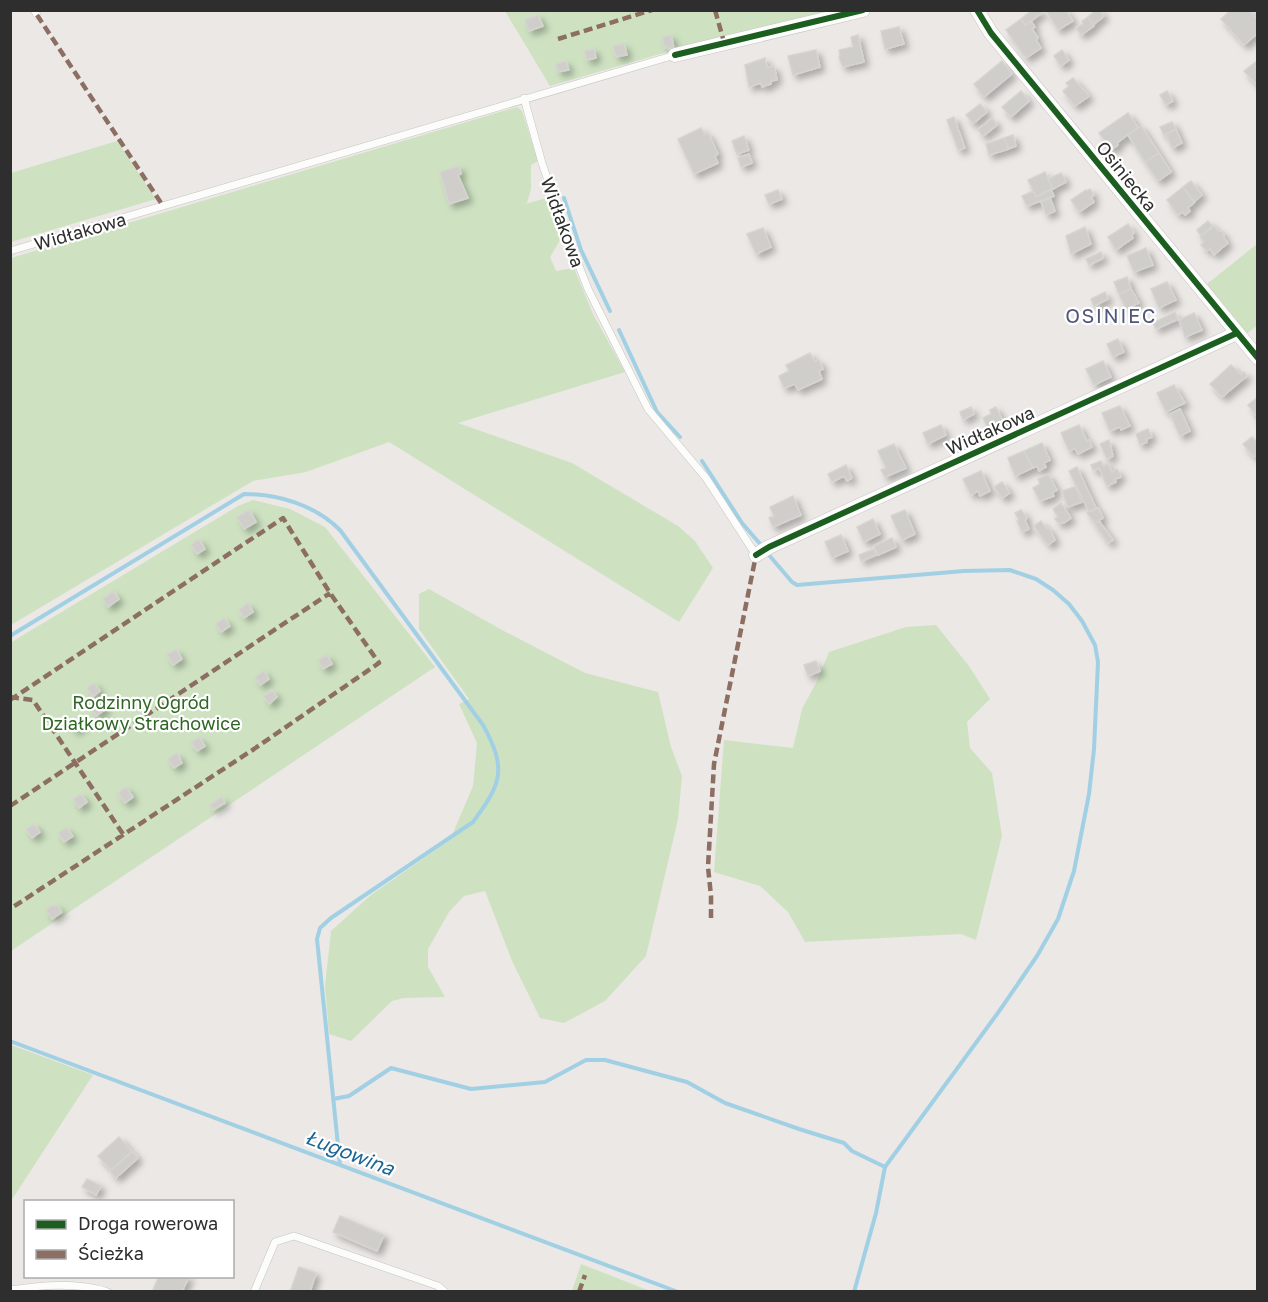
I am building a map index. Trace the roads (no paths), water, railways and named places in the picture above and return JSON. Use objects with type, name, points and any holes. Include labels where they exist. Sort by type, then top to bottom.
[{"type":"street","points":[[675,55],[863,10]]},
{"type":"street","name":"Osiniecka","points":[[977,10],[1012,58],[1257,358]]},
{"type":"street","name":"Widłakowa","points":[[756,555],[1237,333]]},
{"type":"lane","points":[[524,98],[675,55]]},
{"type":"lane","name":"Widłakowa","points":[[10,251],[387,141],[524,98],[552,194],[588,289],[648,409],[706,478],[756,555]]},
{"type":"lane","points":[[254,1292],[275,1242],[294,1236],[438,1286],[444,1292]]},
{"type":"lane","points":[[10,1290],[74,1286],[97,1288],[108,1292]]},
{"type":"waterway","points":[[564,198],[581,250],[610,311]]},
{"type":"waterway","points":[[619,330],[657,412],[680,437]]},
{"type":"waterway","points":[[702,461],[742,523],[761,545]]},
{"type":"waterway","points":[[10,636],[244,494],[270,496],[308,508],[340,530],[483,725],[496,753],[498,775],[490,797],[473,822],[331,918],[320,928],[317,939],[340,1165]]},
{"type":"waterway","points":[[769,555],[797,585],[964,571],[1010,570],[1036,579],[1069,604],[1082,621],[1095,645],[1098,662],[1094,749],[1089,794],[1074,871],[1058,919],[1037,956],[1000,1010],[885,1167],[876,1213],[854,1292]]},
{"type":"waterway","name":"Ługowina","points":[[10,1041],[678,1292]]},
{"type":"waterway","points":[[333,1099],[349,1096],[391,1068],[471,1089],[545,1082],[586,1060],[605,1060],[687,1082],[725,1103],[844,1143],[852,1151],[885,1167]]},
{"type":"district","name":"OSINIEC","points":[[1111,315]]},
{"type":"park label","name":"Rodzinny Ogród Działkowy Strachowice","points":[[141,712]]}]
